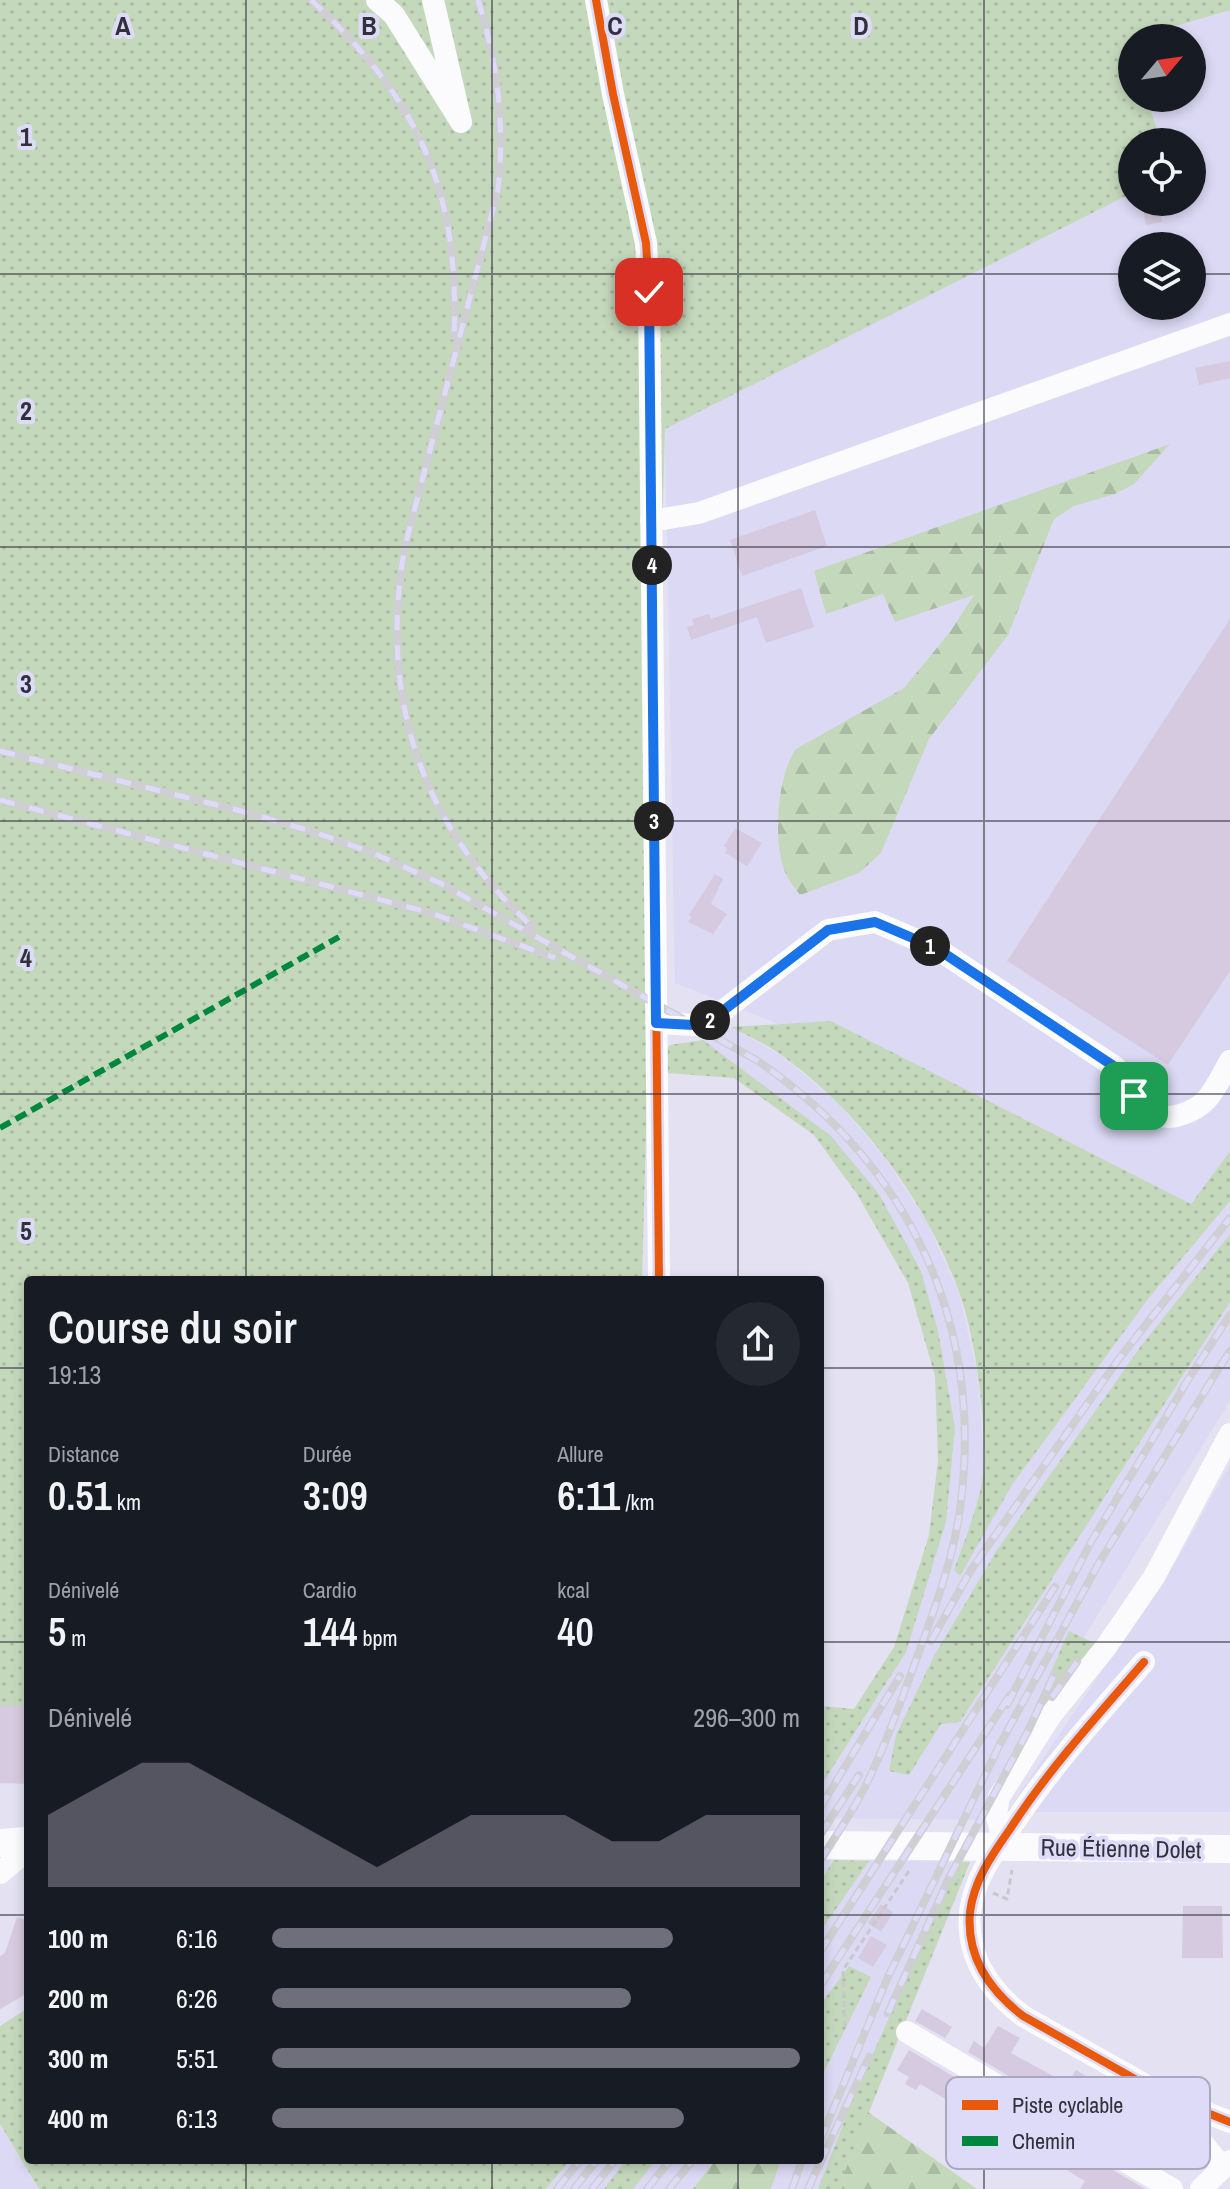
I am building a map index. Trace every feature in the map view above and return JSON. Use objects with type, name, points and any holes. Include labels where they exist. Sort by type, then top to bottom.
[{"type":"main road","name":"Rue Étienne Dolet","points":[[824,1845],[1009,1843],[1230,1849]]},
{"type":"street","points":[[377,0],[394,15],[461,122],[433,0]]},
{"type":"street","points":[[596,0],[646,243],[649,292],[659,1276]]},
{"type":"street","points":[[651,521],[699,513],[1230,324]]},
{"type":"street","points":[[656,1023],[694,1025],[711,1020],[828,930],[875,922],[936,948],[1115,1067],[1148,1111],[1172,1118],[1193,1111],[1207,1099],[1230,1061]]},
{"type":"street","points":[[1009,1843],[996,1814],[999,1797],[1051,1715],[1106,1647],[1154,1577],[1230,1434]]},
{"type":"street","points":[[1131,2077],[1023,2016],[1006,2003],[981,1970],[972,1943],[970,1910],[976,1885],[1009,1843],[1042,1780],[1144,1662]]},
{"type":"street","points":[[0,1873],[19,1857],[16,1842]]},
{"type":"street","points":[[907,2032],[983,2077]]},
{"type":"street","points":[[1210,2114],[1230,2122]]},
{"type":"street","points":[[1201,2189],[1226,2164],[1210,2146]]},
{"type":"street","points":[[1138,2169],[1172,2189]]},
{"type":"path","points":[[1007,1899],[1009,1843]]},
{"type":"path","points":[[845,2027],[843,1970],[895,1892]]},
{"type":"shaded area","points":[[1230,10],[1230,1151],[1191,1204],[831,1021],[781,1025],[675,983],[665,428],[1118,200],[1118,216],[1206,216],[1206,128],[1157,128],[1151,112],[1206,112],[1206,24],[1182,24]]},
{"type":"shaded area","points":[[731,1027],[782,1056],[837,1102],[884,1157],[926,1220],[959,1293],[978,1376],[984,1467],[1148,1292],[1230,1194],[1230,1401],[1071,1658],[984,1820],[824,1818],[824,1767],[899,1651],[930,1571],[947,1412],[902,1241],[808,1122],[698,1043]]},
{"type":"shaded area","points":[[1230,1464],[1230,1812],[1007,1812],[1178,1558]]},
{"type":"shaded area","points":[[824,1860],[970,1862],[838,2189],[771,2189],[780,2164],[824,2164]]},
{"type":"shaded area","points":[[0,2124],[39,2189],[0,2189]]},
{"type":"shaded area","points":[[559,2164],[712,2164],[693,2189],[538,2189]]},
{"type":"green space","points":[[0,0],[1230,0],[1230,10],[1183,24],[1118,24],[1118,112],[1151,112],[1157,128],[1118,128],[1118,200],[665,429],[642,1276],[24,1276],[24,1708],[0,1707]]},
{"type":"green space","points":[[1170,444],[1134,484],[1115,494],[1074,506],[1054,519],[1008,635],[929,739],[881,853],[859,873],[800,895],[787,877],[778,828],[784,775],[796,749],[904,688],[950,632],[974,595],[895,622],[883,594],[826,614],[814,571]]},
{"type":"green space","points":[[831,1021],[1191,1204],[1230,1151],[1230,1201],[1148,1299],[1012,1485],[960,1576],[954,1570],[983,1478],[983,1425],[970,1331],[945,1258],[909,1192],[865,1132],[812,1079],[784,1057],[731,1027]]},
{"type":"green space","points":[[703,1040],[831,1136],[879,1194],[921,1271],[938,1331],[955,1428],[946,1522],[906,1652],[824,1781],[824,1706],[854,1709],[894,1647],[929,1535],[938,1460],[935,1376],[908,1283],[857,1194],[814,1135],[734,1078],[666,1073],[664,1052],[670,1045]]},
{"type":"green space","points":[[1230,1234],[1230,1302],[960,1722],[941,1724],[909,1775],[889,1771],[896,1735],[934,1656],[997,1550],[1141,1346]]},
{"type":"green space","points":[[1069,1631],[1096,1644],[1010,1765]]},
{"type":"green space","points":[[834,1860],[869,1861],[824,1926],[824,1875]]},
{"type":"green space","points":[[958,1862],[970,1862],[843,2176],[845,2189],[818,2189],[852,2101]]},
{"type":"green space","points":[[849,1966],[871,1977],[824,2072],[824,2000]]},
{"type":"green space","points":[[24,2011],[24,2164],[0,2124],[0,2026]]},
{"type":"green space","points":[[868,2112],[977,2189],[845,2189],[843,2176]]},
{"type":"green space","points":[[24,2164],[567,2164],[546,2189],[39,2189]]},
{"type":"green space","points":[[623,2164],[653,2164],[633,2189],[604,2189]]},
{"type":"green space","points":[[712,2164],[780,2164],[771,2189],[693,2189]]},
{"type":"building","points":[[1144,216],[1161,216],[1162,222],[1146,225]]},
{"type":"building","points":[[1230,361],[1230,378],[1199,385],[1195,368]]},
{"type":"building","points":[[815,510],[827,546],[742,576],[730,540]]},
{"type":"building","points":[[801,588],[814,627],[766,643],[757,617],[691,640],[687,627],[694,625],[692,619],[709,614],[711,619]]},
{"type":"building","points":[[1230,619],[1230,971],[1168,1065],[1007,961]]},
{"type":"building","points":[[735,828],[762,843],[747,866],[725,853],[727,848],[724,846]]},
{"type":"building","points":[[715,874],[723,879],[711,904],[727,914],[713,934],[688,922],[692,917],[689,915]]},
{"type":"building","points":[[0,1706],[24,1706],[24,1784],[0,1783]]},
{"type":"building","points":[[881,1904],[893,1912],[881,1932],[868,1923]]},
{"type":"building","points":[[1183,1906],[1222,1906],[1223,1958],[1182,1958]]},
{"type":"building","points":[[17,1917],[24,1919],[24,1995],[0,2009],[0,1956],[5,1953]]},
{"type":"building","points":[[871,1936],[887,1945],[873,1967],[858,1958]]},
{"type":"building","points":[[922,2009],[952,2027],[945,2038],[915,2021]]},
{"type":"building","points":[[998,2026],[1020,2038],[1011,2053],[1055,2077],[1010,2077],[968,2052],[974,2041],[984,2048]]},
{"type":"building","points":[[909,2050],[955,2077],[946,2077],[946,2099],[920,2084],[916,2090],[905,2084],[909,2077],[897,2070]]},
{"type":"building","points":[[1076,2070],[1088,2077],[1072,2077]]},
{"type":"building","points":[[1065,2169],[1111,2169],[1145,2189],[1080,2189],[1085,2181]]},
{"type":"railway","points":[[311,0],[379,74],[405,111],[425,150],[440,191],[449,235],[454,283],[454,336]]},
{"type":"railway","points":[[478,0],[491,47],[498,94],[501,141],[498,190],[405,546],[398,601],[398,654],[404,705],[416,754],[436,801],[462,845],[494,887],[533,927]]},
{"type":"railway","points":[[0,751],[314,832],[373,853],[440,883],[758,1061],[811,1103],[857,1149],[895,1200],[925,1255],[947,1314],[960,1376],[965,1441],[960,1509],[953,1547],[923,1642],[872,1773],[824,1855]]},
{"type":"railway","points":[[0,800],[431,913],[555,958]]},
{"type":"railway","points":[[931,1641],[971,1570],[1118,1360],[1230,1218]]},
{"type":"railway","points":[[1182,1389],[1230,1315]]},
{"type":"railway","points":[[1204,1392],[1230,1351]]},
{"type":"railway","points":[[1007,1705],[1091,1542],[1188,1380]]},
{"type":"railway","points":[[824,2131],[887,1979],[999,1746],[1100,1561],[1210,1383]]},
{"type":"railway","points":[[824,1946],[1055,1587]]},
{"type":"railway","points":[[1052,1697],[1077,1662]]},
{"type":"railway","points":[[888,2013],[949,1878],[1029,1729],[1054,1675]]},
{"type":"railway","points":[[824,1801],[900,1676]]},
{"type":"railway","points":[[824,1980],[1010,1695]]},
{"type":"railway","points":[[824,1829],[859,1775]]},
{"type":"railway","points":[[824,2154],[869,2057]]},
{"type":"railway","points":[[557,2189],[577,2164]]},
{"type":"railway","points":[[574,2189],[594,2164]]},
{"type":"railway","points":[[592,2189],[612,2164]]},
{"type":"railway","points":[[647,2189],[667,2164]]},
{"type":"railway","points":[[669,2189],[690,2164]]},
{"type":"railway","points":[[792,2189],[801,2164]]},
{"type":"railway","points":[[808,2189],[820,2164]]},
{"type":"marked path","points":[[0,1128],[339,937]]},
{"type":"cycle path","points":[[596,0],[646,243],[649,292],[659,1276]]},
{"type":"cycle path","points":[[1131,2077],[1023,2016],[1000,1995],[982,1971],[976,1957],[970,1912],[990,1858],[1025,1807],[1057,1764],[1144,1662]]},
{"type":"cycle path","points":[[1210,2114],[1230,2122]]},
{"type":"route","points":[[649,292],[656,1023],[694,1025],[711,1020],[828,930],[875,922],[936,948],[1115,1067],[1134,1096]]}]
